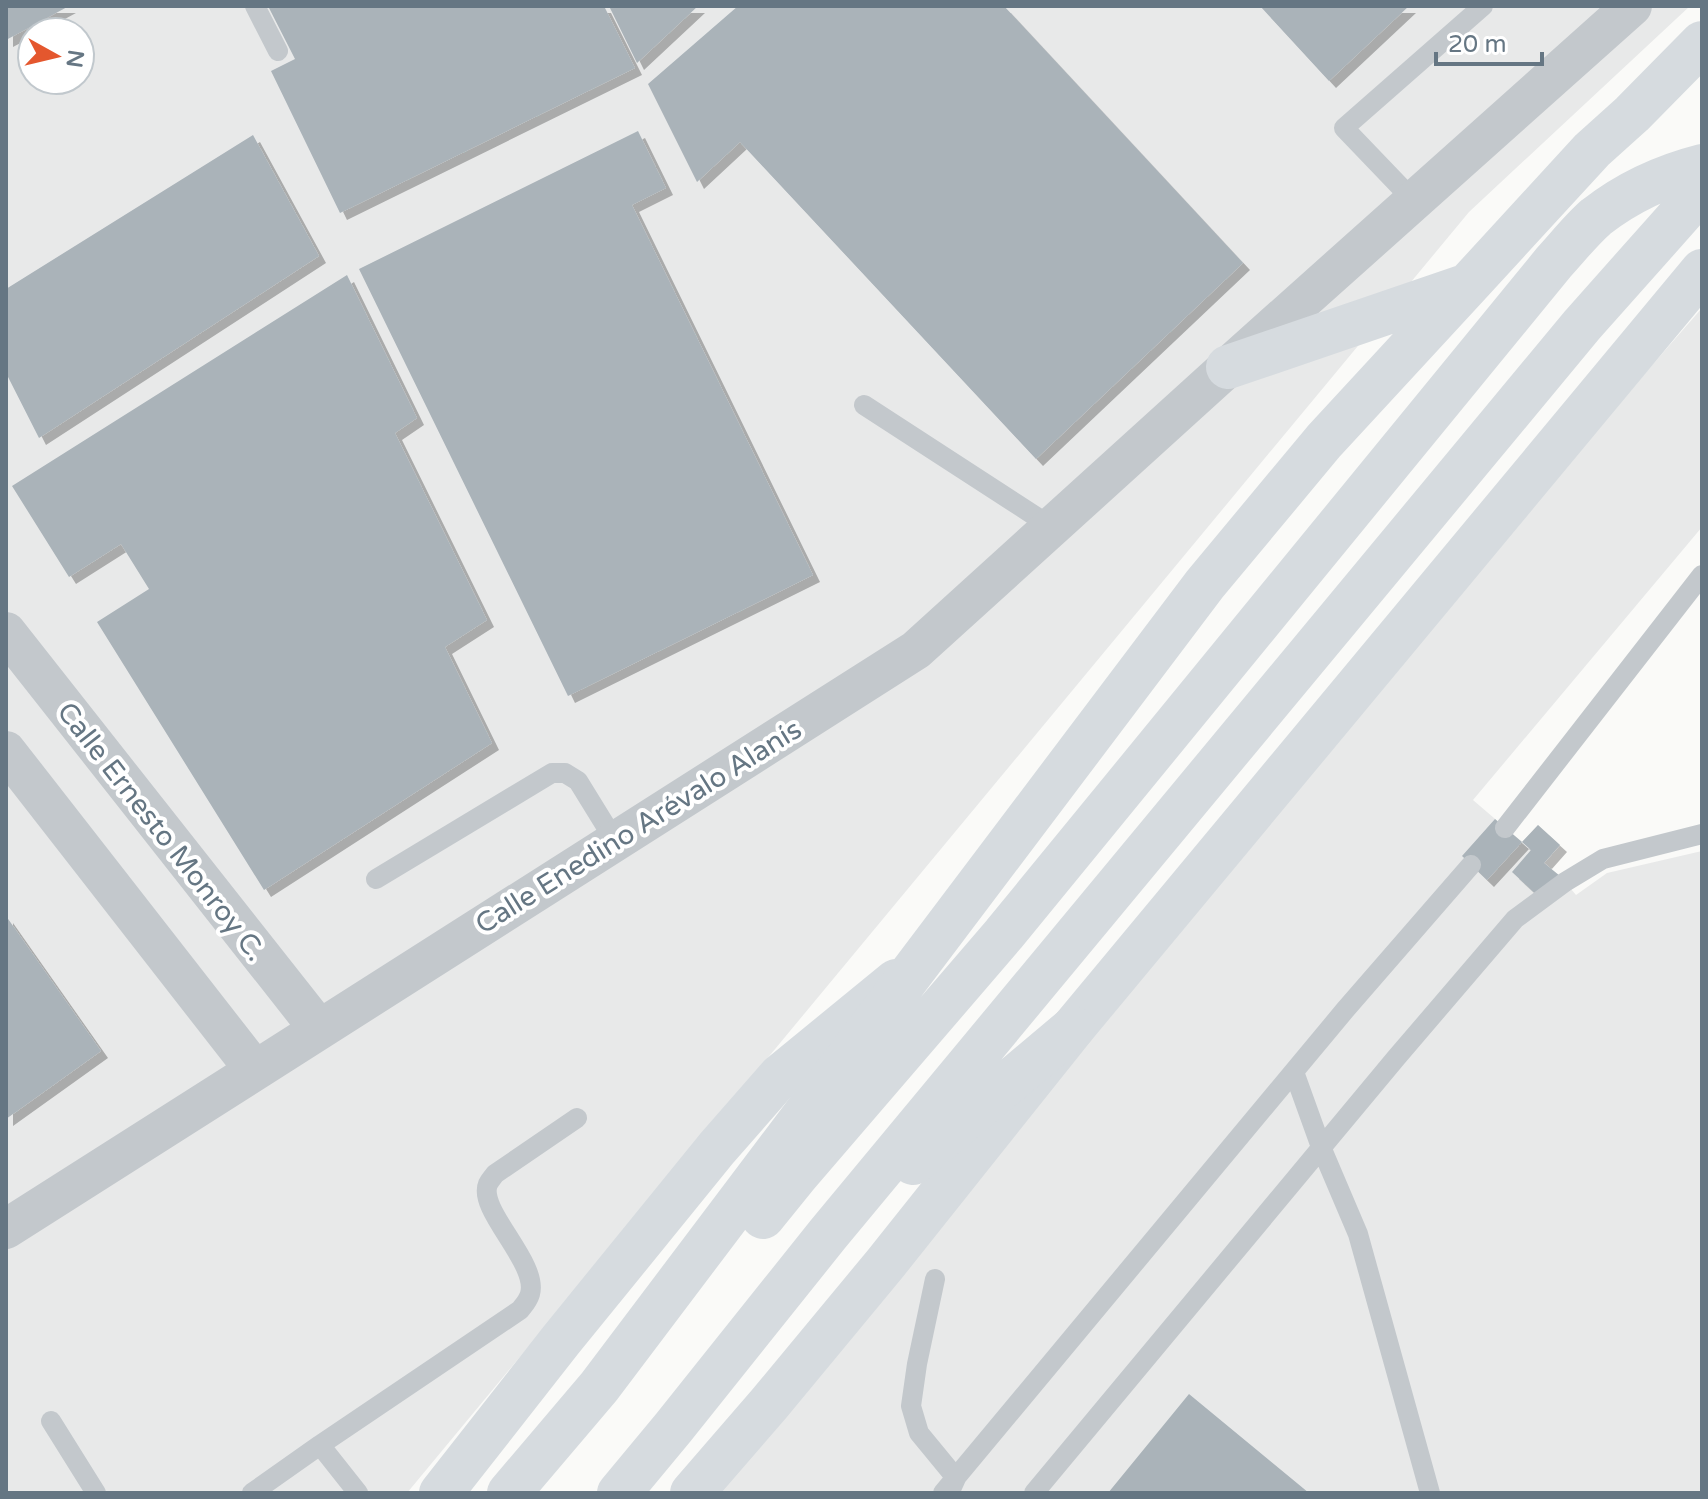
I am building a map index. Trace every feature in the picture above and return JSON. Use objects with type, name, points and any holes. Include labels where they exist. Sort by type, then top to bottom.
[{"type":"main road","points":[[509,1493],[599,1387],[1205,584],[1324,441],[1592,150],[1702,43]]},
{"type":"main road","points":[[599,1387],[635,1366],[665,1339],[797,1175],[1004,934],[1554,262],[1595,219],[1639,189],[1673,173],[1702,166]]},
{"type":"main road","points":[[619,1493],[828,1234],[1582,325],[1702,190]]},
{"type":"main road","points":[[692,1493],[876,1276],[1073,1028],[1702,271]]},
{"type":"main road","points":[[1228,367],[1468,285]]},
{"type":"main road","points":[[441,1493],[717,1148],[780,1076],[922,959]]},
{"type":"main road","points":[[828,1234],[1073,1028]]},
{"type":"street","name":"Calle Enedino Arévalo Alanís","points":[[6,1229],[916,650],[1632,6]]},
{"type":"street","name":"Calle Ernesto Monroy C.","points":[[6,632],[319,1029]]},
{"type":"street","points":[[6,751],[254,1069]]},
{"type":"lane","points":[[255,6],[278,51]]},
{"type":"lane","points":[[1414,201],[1344,128],[1483,6]]},
{"type":"lane","points":[[864,405],[1052,527]]},
{"type":"lane","points":[[1505,828],[1702,575]]},
{"type":"lane","points":[[376,879],[552,773],[565,773],[578,781],[615,841]]},
{"type":"lane","points":[[1034,1493],[1498,936],[1531,906],[1603,859],[1702,834]]},
{"type":"lane","points":[[935,1279],[911,1406],[919,1433],[950,1488],[1345,1010],[1471,865]]},
{"type":"lane","points":[[1294,1072],[1321,1147],[1358,1234],[1430,1493]]},
{"type":"lane","points":[[252,1493],[520,1310],[528,1301],[531,1281],[492,1209],[487,1193],[488,1184],[495,1174],[577,1118]]},
{"type":"lane","points":[[51,1421],[96,1493]]},
{"type":"lane","points":[[320,1445],[358,1493]]},
{"type":"shaded area","points":[[6,6],[1690,6],[1469,212],[407,1493],[6,1493]]},
{"type":"shaded area","points":[[1702,308],[1702,527],[1473,800],[1522,842],[1538,825],[1560,845],[1544,863],[1576,895],[1607,873],[1702,851],[1702,1493],[706,1493],[1467,577]]},
{"type":"building","points":[[6,6],[69,6],[50,16],[16,16],[16,35],[6,40]]},
{"type":"building","points":[[268,6],[604,6],[635,68],[340,213],[271,71],[295,59]]},
{"type":"building","points":[[609,6],[698,6],[637,63]]},
{"type":"building","points":[[738,6],[1004,6],[1243,263],[1036,459],[740,142],[697,182],[648,84]]},
{"type":"building","points":[[1260,6],[1409,6],[1329,81]]},
{"type":"building","points":[[638,131],[666,188],[632,205],[813,575],[568,696],[359,269]]},
{"type":"building","points":[[253,135],[319,256],[39,438],[6,373],[6,289]]},
{"type":"building","points":[[347,275],[417,418],[395,433],[487,620],[445,647],[492,743],[264,890],[97,622],[149,589],[121,544],[69,577],[12,486]]},
{"type":"building","points":[[1495,819],[1522,842],[1487,880],[1462,856]]},
{"type":"building","points":[[1538,825],[1560,845],[1544,863],[1560,876],[1540,898],[1512,872],[1531,850],[1522,842]]},
{"type":"building","points":[[6,916],[101,1051],[6,1119]]},
{"type":"building","points":[[1189,1394],[1309,1493],[1108,1493]]}]
